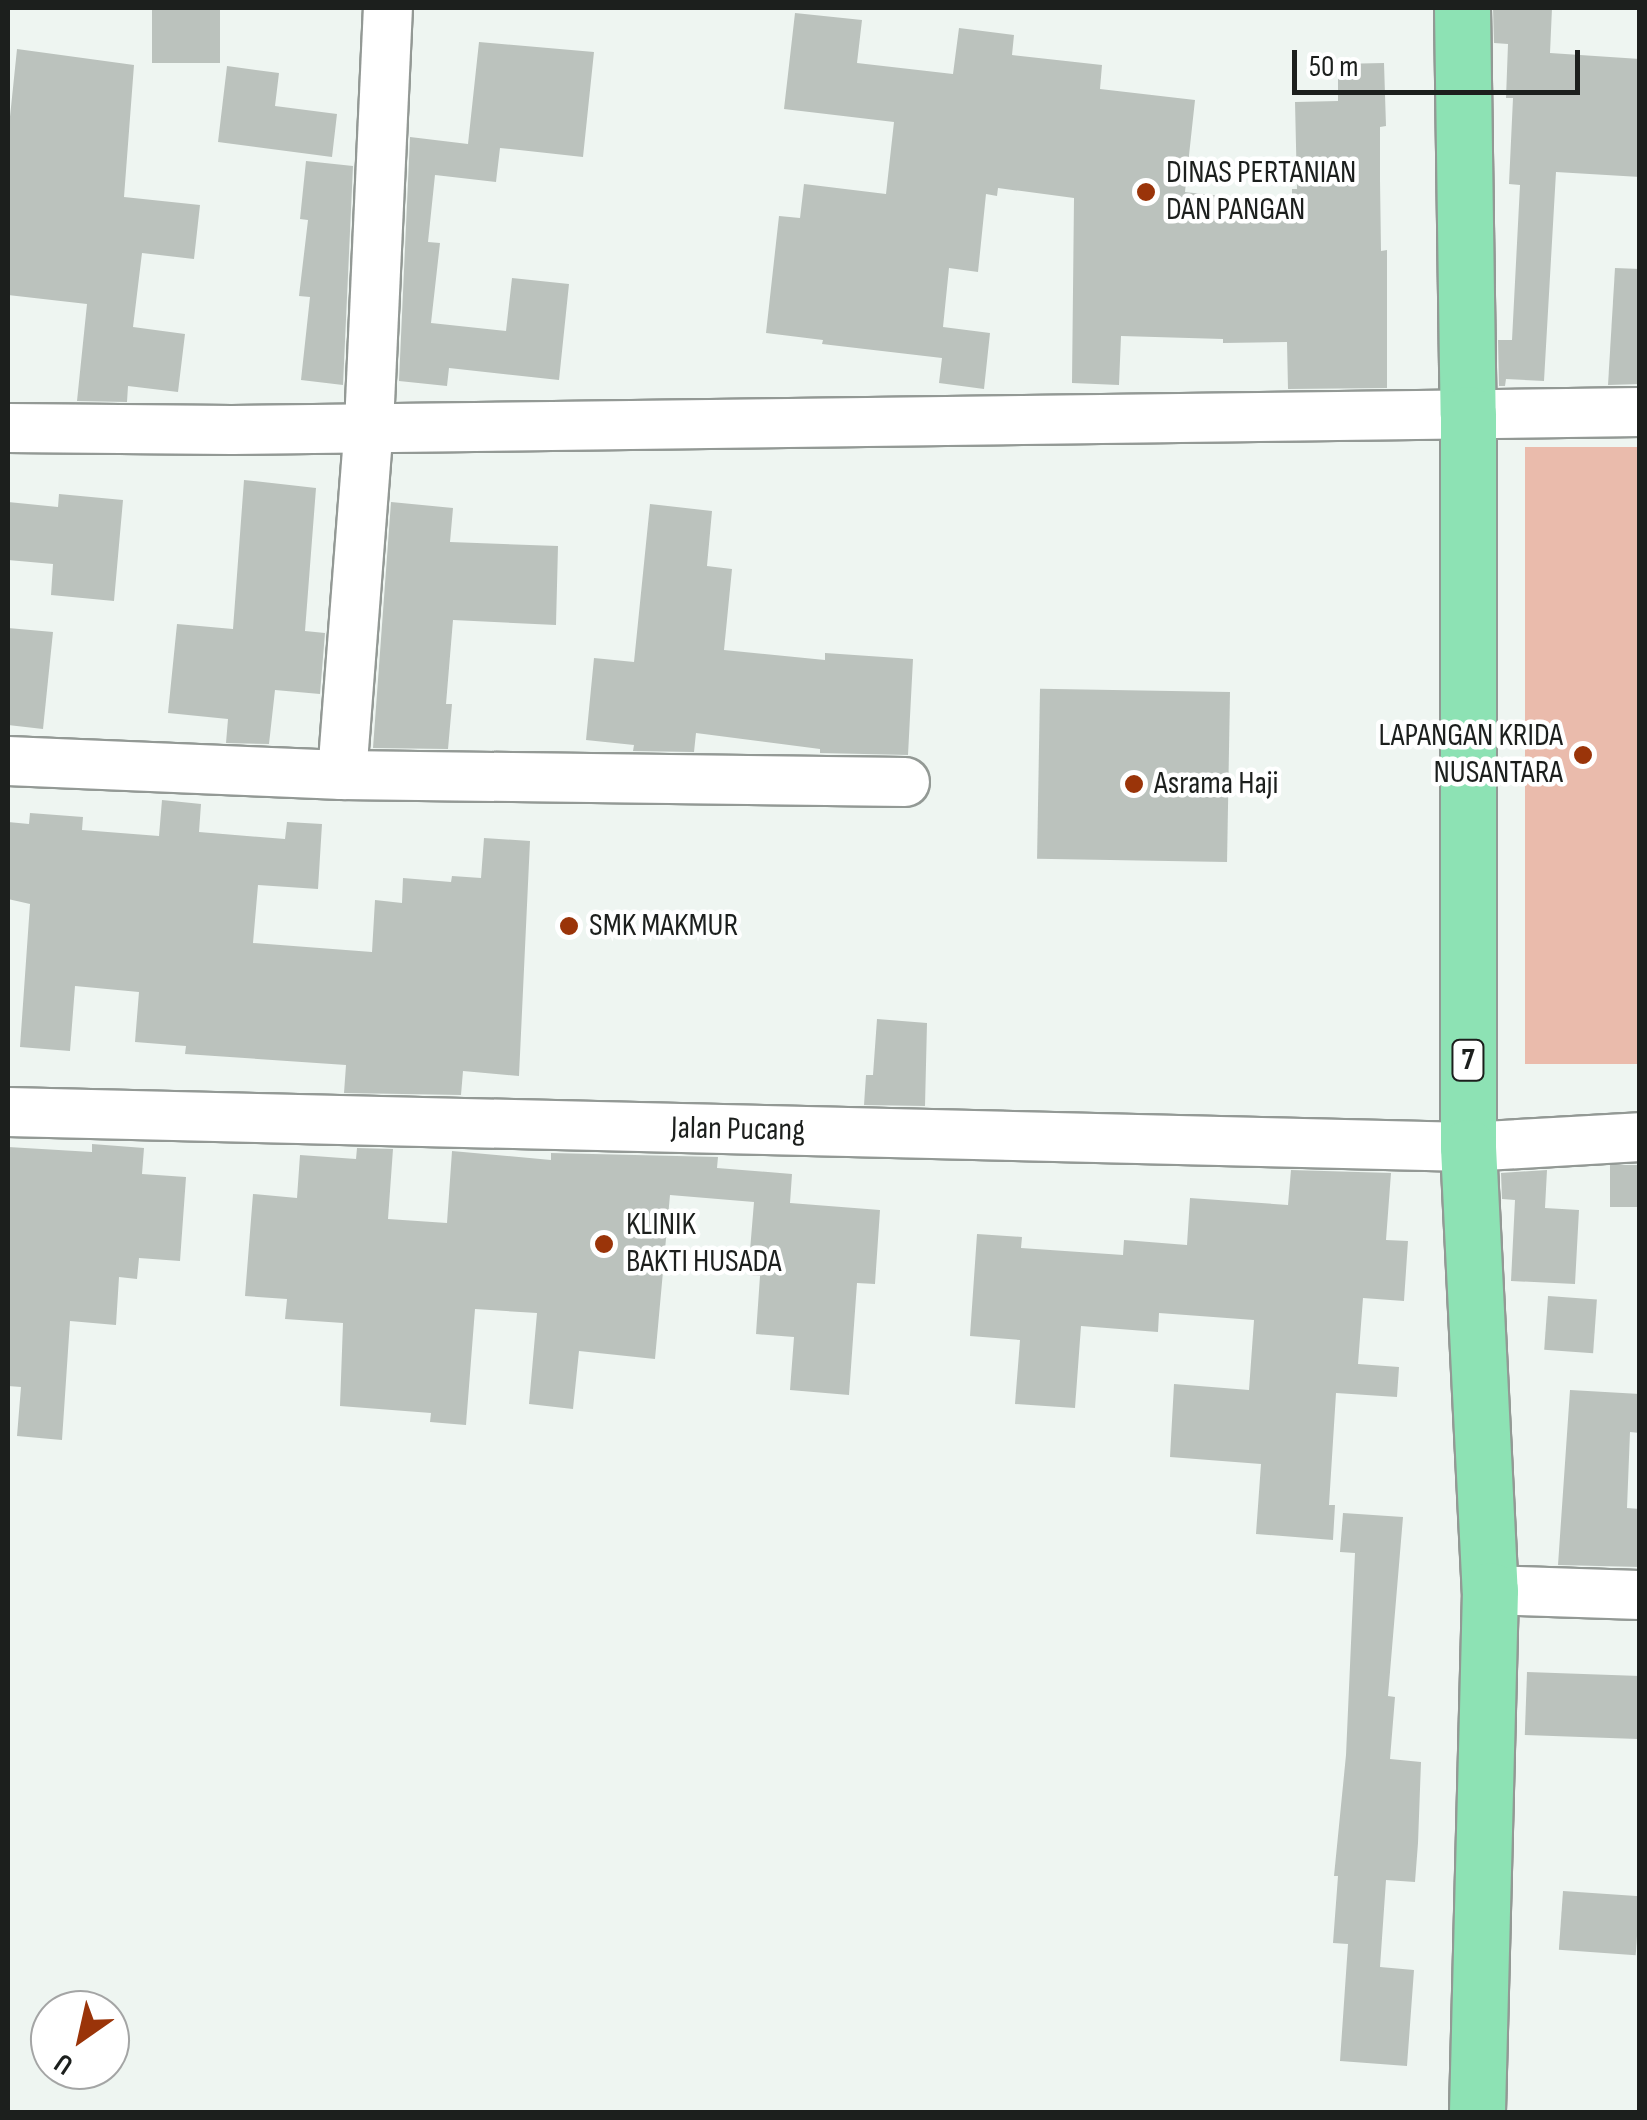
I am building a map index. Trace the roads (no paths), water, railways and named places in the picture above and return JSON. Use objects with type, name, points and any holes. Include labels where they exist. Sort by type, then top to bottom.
[{"type":"highway","name":"7","points":[[1462,8],[1468,414],[1468,1147],[1490,1590],[1477,2112]]},
{"type":"street","points":[[342,776],[368,425],[388,8]]},
{"type":"street","points":[[8,428],[232,430],[368,425],[1640,412]]},
{"type":"street","points":[[8,762],[342,776],[905,782]]},
{"type":"street","name":"Jalan Pucang","points":[[8,1112],[1468,1147],[1640,1138]]},
{"type":"street","points":[[1490,1590],[1640,1595]]},
{"type":"place","name":"DINAS PERTANIAN DAN PANGAN","points":[[1146,192]]},
{"type":"place","name":"LAPANGAN KRIDA NUSANTARA","points":[[1583,755]]},
{"type":"place","name":"Asrama Haji","points":[[1134,784]]},
{"type":"place","name":"SMK MAKMUR","points":[[569,926]]},
{"type":"place","name":"KLINIK BAKTI HUSADA","points":[[604,1244]]}]
